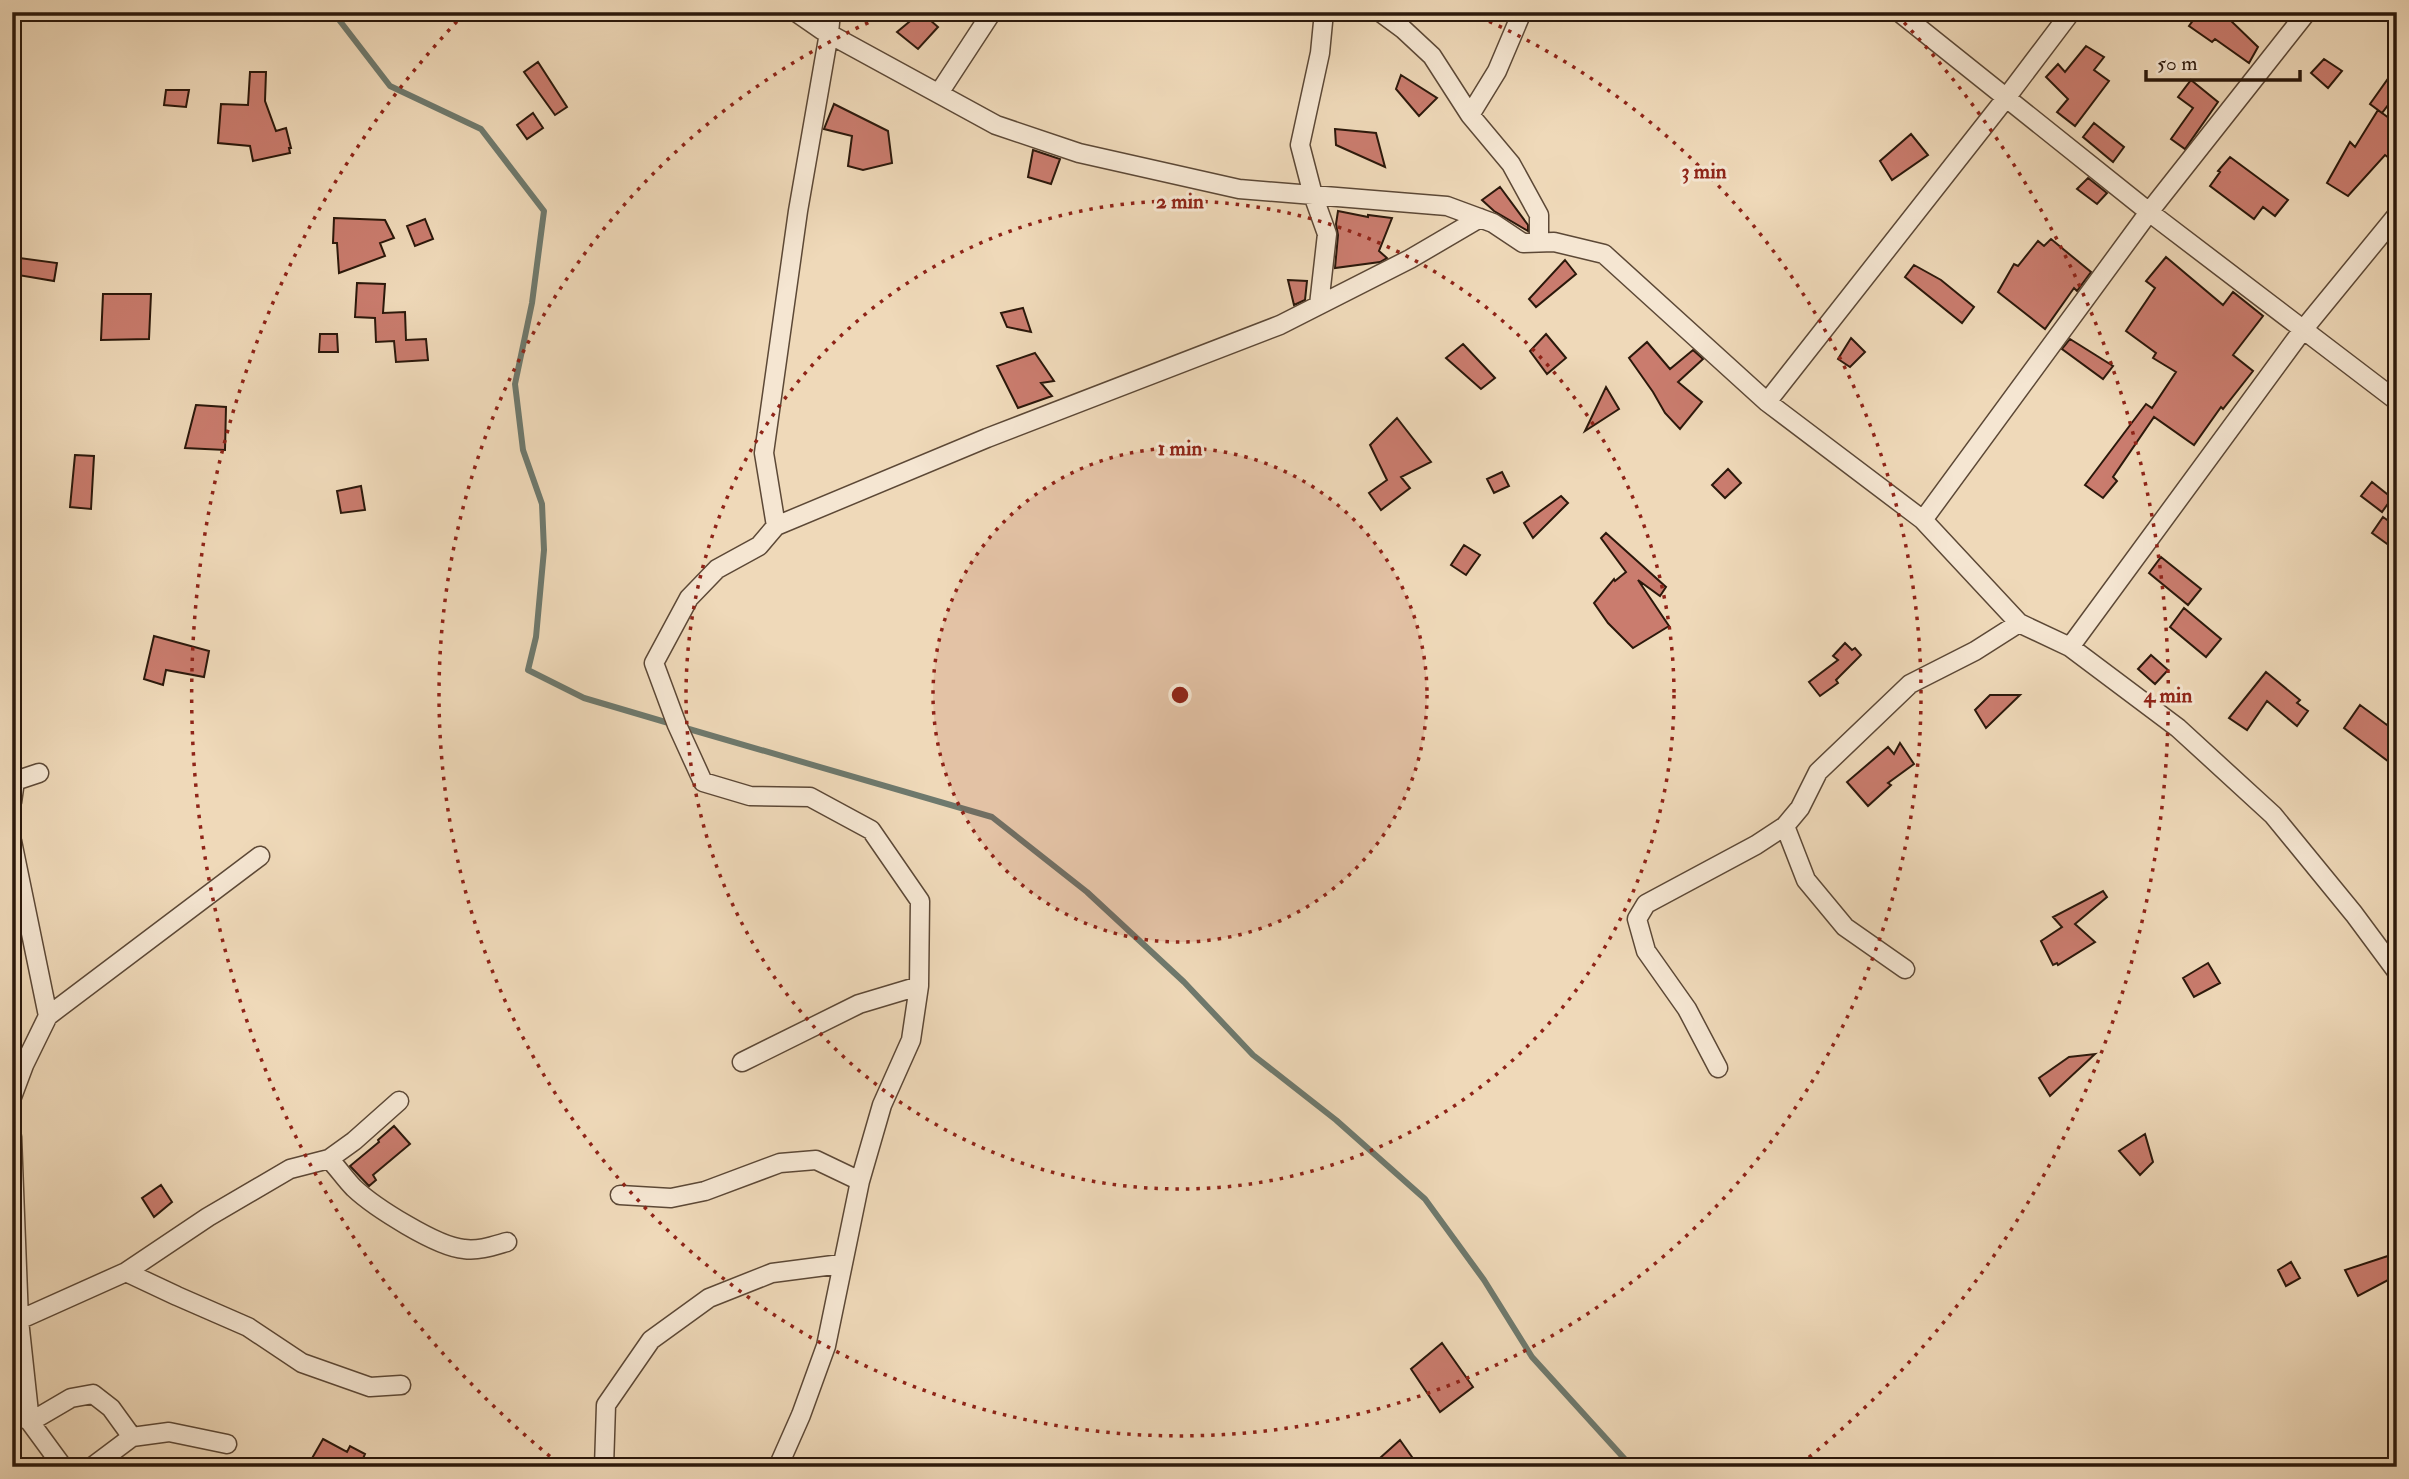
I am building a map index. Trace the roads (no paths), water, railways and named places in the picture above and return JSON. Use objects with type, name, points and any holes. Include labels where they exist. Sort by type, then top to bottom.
[{"type":"street","points":[[796,12],[996,125],[1079,153],[1239,189],[1447,206],[1493,223],[1523,243],[1554,242],[1604,254],[1767,402],[1923,520],[2019,622],[2070,647],[2178,728],[2273,815],[2354,914],[2397,972]]},
{"type":"street","points":[[776,526],[764,453],[798,211],[831,12]]},
{"type":"street","points":[[939,93],[992,12]]},
{"type":"street","points":[[1319,305],[1327,234],[1300,145],[1320,53],[1324,12]]},
{"type":"street","points":[[1380,12],[1403,29],[1432,57],[1470,115],[1511,164],[1539,215],[1539,242]]},
{"type":"street","points":[[1470,115],[1497,71],[1522,12]]},
{"type":"street","points":[[1899,12],[2149,212],[2397,401]]},
{"type":"street","points":[[1767,402],[2071,12]]},
{"type":"street","points":[[1923,520],[2149,212],[2307,12]]},
{"type":"street","points":[[2070,647],[2302,331],[2397,215]]},
{"type":"street","points":[[778,1467],[801,1415],[826,1346],[860,1181],[882,1105],[911,1040],[919,986],[920,901],[871,830],[810,797],[750,796],[703,782],[677,725],[654,663],[689,598],[717,569],[760,546],[776,526],[987,438],[1280,325],[1410,259],[1480,218]]},
{"type":"street","points":[[1718,1068],[1686,1009],[1646,951],[1637,919],[1646,904],[1745,852],[1785,826],[1800,808],[1818,772],[1910,684],[1975,651],[2019,622]]},
{"type":"street","points":[[12,802],[15,781],[39,773]]},
{"type":"street","points":[[1785,826],[1806,880],[1845,927],[1905,969]]},
{"type":"street","points":[[12,841],[48,1016]]},
{"type":"street","points":[[12,1097],[48,1016],[260,856]]},
{"type":"street","points":[[742,1062],[859,1004],[919,986]]},
{"type":"street","points":[[16,1321],[126,1272],[208,1217],[290,1169],[329,1158],[354,1141],[399,1101]]},
{"type":"street","points":[[12,1137],[16,1321],[30,1422]]},
{"type":"street","points":[[329,1158],[356,1190],[435,1241],[462,1250],[484,1249],[507,1242]]},
{"type":"street","points":[[620,1195],[671,1198],[705,1191],[780,1163],[816,1160],[860,1181]]},
{"type":"street","points":[[604,1467],[606,1405],[651,1340],[709,1298],[772,1273],[841,1264]]},
{"type":"street","points":[[126,1272],[248,1327],[302,1363],[370,1387],[401,1385]]},
{"type":"street","points":[[30,1422],[71,1398],[93,1394],[111,1408],[132,1437]]},
{"type":"street","points":[[12,1409],[30,1422],[64,1467]]},
{"type":"street","points":[[92,1467],[132,1437],[169,1432],[227,1444]]},
{"type":"waterway","points":[[333,12],[390,86],[481,129],[544,211],[532,303],[515,384],[523,450],[542,504],[544,550],[536,637],[528,670],[584,698],[672,724]]},
{"type":"waterway","points":[[682,727],[992,817],[1087,892],[1184,982],[1253,1055],[1336,1120],[1425,1199],[1484,1280],[1532,1357],[1632,1467]]}]
